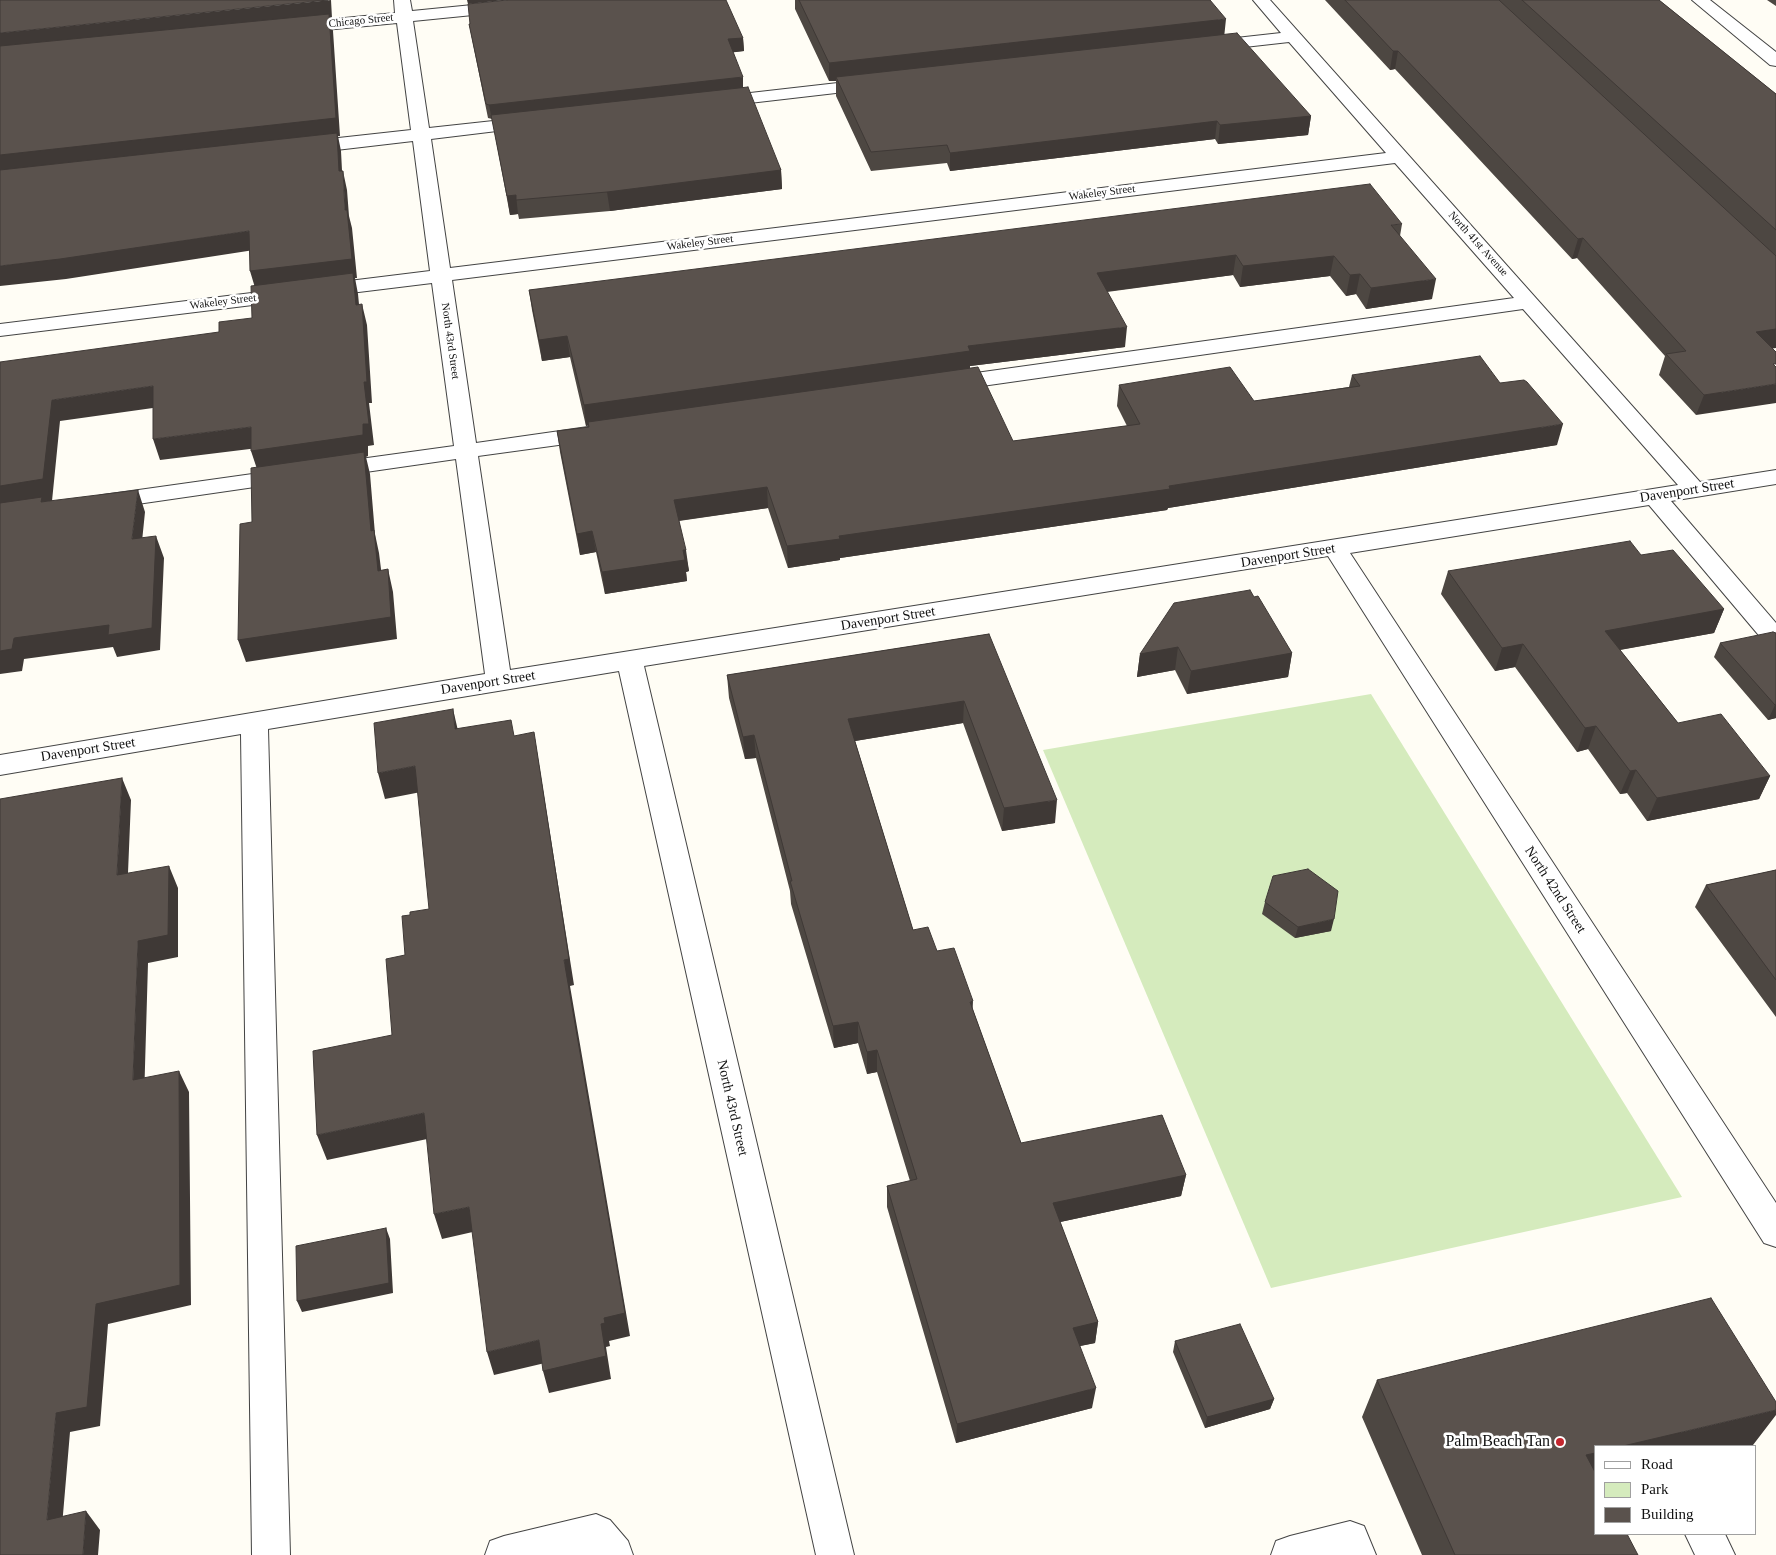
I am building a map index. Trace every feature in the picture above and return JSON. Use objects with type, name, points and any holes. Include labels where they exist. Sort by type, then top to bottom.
[{"type":"street","name":"Chicago Street","points":[[277,30],[404,8],[573,0]]},
{"type":"street","name":"North 41st Avenue","points":[[1261,0],[1694,489]]},
{"type":"street","points":[[1700,0],[1776,61]]},
{"type":"street","name":"North 43rd Street","points":[[404,8],[423,135],[440,275],[500,681]]},
{"type":"street","points":[[1193,48],[1293,37]]},
{"type":"street","points":[[699,103],[887,82]]},
{"type":"street","points":[[285,150],[551,120]]},
{"type":"street","name":"Wakeley Street","points":[[0,330],[1400,157]]},
{"type":"street","points":[[929,386],[1529,302]]},
{"type":"street","points":[[78,506],[615,430]]},
{"type":"street","name":"Davenport Street","points":[[0,765],[500,681],[1776,477]]},
{"type":"street","points":[[1654,496],[1776,639]]},
{"type":"street","name":"North 42nd Street","points":[[1335,548],[1776,1232]]},
{"type":"street","name":"North 43rd Street","points":[[630,660],[835,1555]]},
{"type":"street","points":[[254,723],[271,1555]]},
{"type":"street","points":[[504,1555],[596,1533],[614,1555]]},
{"type":"street","points":[[1705,1535],[1716,1555]]},
{"type":"street","points":[[1290,1555],[1350,1540],[1357,1555]]},
{"type":"green space","points":[[1371,694],[1682,1197],[1271,1288],[1043,750]]},
{"type":"building","points":[[0,0],[328,0],[0,33]]},
{"type":"building","points":[[507,0],[726,0],[743,38],[728,39],[743,77],[489,105],[486,104],[469,24],[468,4]]},
{"type":"building","points":[[799,0],[1210,0],[1226,19],[829,63]]},
{"type":"building","points":[[1345,0],[1499,0],[1776,256],[1776,329],[1756,332],[1776,352],[1776,364],[1773,364],[1776,367],[1776,384],[1704,395],[1666,354],[1686,351],[1583,238],[1578,239],[1398,51],[1393,51]]},
{"type":"building","points":[[1522,0],[1659,0],[1776,94],[1776,230]]},
{"type":"building","points":[[329,14],[336,118],[0,155],[0,46]]},
{"type":"building","points":[[1237,33],[1311,116],[1220,125],[1217,121],[950,153],[947,145],[871,152],[836,77]]},
{"type":"building","points":[[748,87],[781,170],[607,192],[516,200],[516,195],[507,196],[491,115]]},
{"type":"building","points":[[337,133],[339,171],[343,171],[345,210],[347,210],[352,259],[250,271],[249,231],[0,266],[0,170]]},
{"type":"building","points":[[1370,184],[1402,224],[1391,225],[1436,279],[1371,288],[1360,274],[1350,275],[1334,256],[1243,266],[1236,255],[1097,273],[1127,327],[968,346],[970,351],[584,405],[567,336],[539,340],[529,290]]},
{"type":"building","points":[[353,273],[356,305],[362,304],[367,382],[364,382],[369,424],[363,424],[363,435],[251,451],[251,427],[153,439],[153,386],[52,400],[43,479],[0,486],[0,362],[219,332],[219,322],[252,318],[251,286]]},
{"type":"building","points":[[1480,356],[1500,383],[1524,380],[1527,382],[1563,424],[1169,486],[1170,489],[839,536],[840,539],[787,546],[767,487],[674,500],[686,550],[683,550],[685,560],[602,572],[592,531],[577,534],[557,431],[589,427],[588,422],[978,367],[1013,441],[1140,424],[1119,385],[1230,367],[1254,401],[1360,386],[1352,375]]},
{"type":"building","points":[[364,452],[371,531],[374,530],[378,571],[388,569],[391,617],[238,640],[240,524],[252,522],[251,468]]},
{"type":"building","points":[[138,490],[132,539],[156,536],[152,628],[108,635],[109,625],[14,638],[12,649],[0,651],[0,503],[42,497],[41,502]]},
{"type":"building","points":[[1630,541],[1641,555],[1673,550],[1724,609],[1605,631],[1678,723],[1721,714],[1770,776],[1657,798],[1636,770],[1630,771],[1596,726],[1585,728],[1523,644],[1502,648],[1448,571]]},
{"type":"building","points":[[1250,590],[1254,597],[1258,596],[1292,653],[1191,671],[1178,647],[1140,654],[1174,603]]},
{"type":"building","points":[[1773,632],[1776,633],[1776,705],[1720,643]]},
{"type":"building","points":[[989,634],[1057,800],[1004,808],[964,701],[848,719],[913,930],[928,927],[937,951],[954,948],[973,1001],[970,1002],[1021,1143],[1162,1115],[1186,1175],[1053,1203],[1098,1322],[1073,1328],[1096,1388],[957,1424],[887,1186],[917,1179],[877,1050],[867,1052],[858,1022],[833,1026],[790,881],[792,881],[754,735],[743,737],[727,675]]},
{"type":"building","points":[[453,709],[455,729],[511,720],[514,736],[534,732],[569,959],[564,960],[625,1313],[604,1318],[605,1323],[601,1324],[606,1356],[543,1371],[539,1340],[487,1352],[469,1207],[434,1214],[424,1113],[317,1135],[313,1051],[392,1035],[386,959],[405,955],[402,916],[410,915],[410,912],[429,909],[415,766],[378,773],[374,723]]},
{"type":"building","points":[[122,778],[117,875],[169,866],[168,935],[138,941],[133,1080],[179,1071],[180,1285],[96,1304],[87,1407],[56,1413],[47,1520],[86,1511],[83,1555],[0,1555],[0,799]]},
{"type":"building","points":[[1308,869],[1338,891],[1334,919],[1298,927],[1265,902],[1273,876]]},
{"type":"building","points":[[1776,870],[1776,980],[1706,885]]},
{"type":"building","points":[[386,1228],[389,1283],[297,1301],[296,1246]]},
{"type":"building","name":"Palm Beach Tan","points":[[1711,1298],[1776,1402],[1776,1410],[1627,1445],[1594,1445],[1594,1453],[1586,1455],[1594,1470],[1594,1535],[1628,1535],[1638,1555],[1455,1555],[1377,1380]]},
{"type":"building","points":[[1240,1324],[1274,1399],[1207,1417],[1175,1341]]},
{"type":"place","name":"Palm Beach Tan","points":[[1560,1442]]}]
